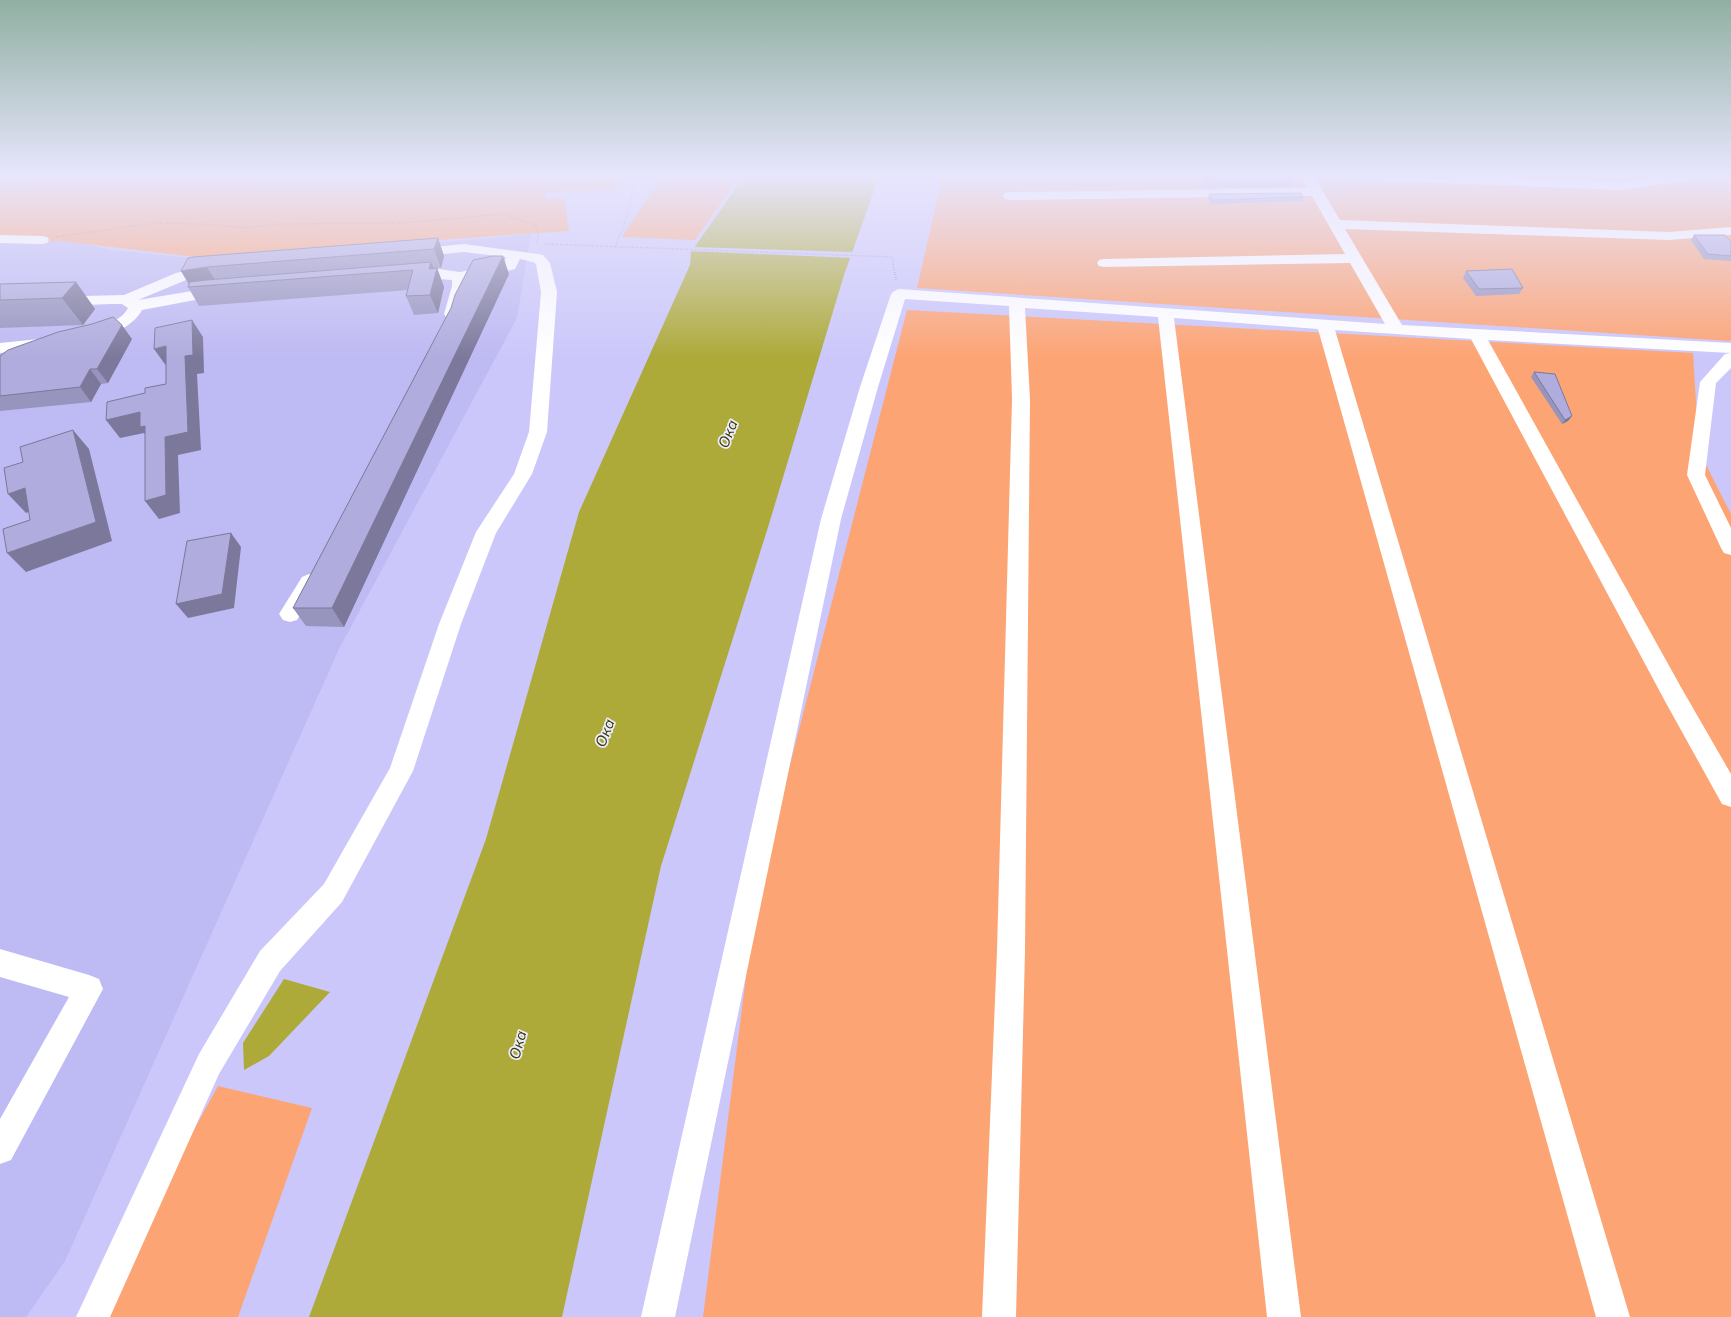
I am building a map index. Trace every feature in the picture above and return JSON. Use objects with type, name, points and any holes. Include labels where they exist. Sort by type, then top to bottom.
[{"type":"street","points":[[1342,235],[1396,329]]},
{"type":"street","points":[[1654,235],[1676,235]]},
{"type":"street","points":[[0,239],[42,240]]},
{"type":"street","points":[[92,1317],[209,1064],[270,961],[333,893],[401,771],[450,624],[486,532],[523,474],[538,432],[549,292],[543,263],[538,258],[464,248],[401,254]]},
{"type":"street","points":[[399,278],[439,274],[460,277],[510,266],[514,254]]},
{"type":"street","points":[[1104,263],[1355,258]]},
{"type":"street","points":[[131,303],[181,276],[204,270],[228,268]]},
{"type":"street","points":[[449,326],[460,286],[460,277]]},
{"type":"street","points":[[658,1317],[788,713],[832,519],[897,284],[1016,303],[1477,335],[1731,348]]},
{"type":"street","points":[[0,303],[112,299],[131,303],[234,290]]},
{"type":"street","points":[[80,338],[93,335],[123,322],[134,314],[131,303]]},
{"type":"street","points":[[999,1317],[1011,951],[1021,399],[1016,303]]},
{"type":"street","points":[[1165,313],[1284,1317]]},
{"type":"street","points":[[1325,324],[1613,1317]]},
{"type":"street","points":[[1477,335],[1670,689],[1731,796]]},
{"type":"street","points":[[0,348],[61,342]]},
{"type":"street","points":[[1731,358],[1708,382],[1696,475],[1731,548]]},
{"type":"street","points":[[290,614],[319,566]]},
{"type":"street","points":[[0,963],[89,989],[0,1149]]},
{"type":"path","points":[[42,240],[72,235]]},
{"type":"path","points":[[539,235],[536,243],[892,257],[897,284]]},
{"type":"path","points":[[615,247],[619,235]]},
{"type":"shaded area","points":[[0,235],[505,235],[196,257],[60,241],[0,243]]},
{"type":"shaded area","points":[[531,235],[517,318],[339,649],[65,1261],[26,1317],[0,1317],[0,241],[56,237],[113,250],[201,259]]},
{"type":"shaded area","points":[[623,235],[698,235],[695,240],[622,237]]},
{"type":"shaded area","points":[[929,235],[1731,235],[1731,340],[1729,341],[917,288]]},
{"type":"shaded area","points":[[907,310],[1693,353],[1699,451],[1731,514],[1731,1317],[703,1317],[756,897]]},
{"type":"shaded area","points":[[218,1086],[312,1108],[238,1317],[91,1317]]},
{"type":"water","name":"Ока","points":[[703,235],[858,235],[844,275],[769,524],[661,866],[562,1317],[309,1317],[486,839],[579,512],[690,265],[691,252]]},
{"type":"water","points":[[284,979],[330,992],[269,1056],[244,1070],[243,1043]]},
{"type":"pier","points":[[692,247],[855,252],[853,258],[689,251]]},
{"type":"building","points":[[1694,235],[1725,235],[1731,242],[1731,256],[1708,254]]},
{"type":"building","points":[[438,238],[434,249],[207,267],[181,271],[188,258],[193,257]]},
{"type":"building","points":[[493,256],[503,256],[332,608],[293,608],[451,308],[455,295],[473,260]]},
{"type":"building","points":[[431,262],[429,269],[437,268],[430,295],[406,296],[413,270],[188,287],[190,282],[207,280]]},
{"type":"building","points":[[1512,269],[1523,288],[1479,289],[1466,271]]},
{"type":"building","points":[[76,282],[62,298],[0,300],[0,284]]},
{"type":"building","points":[[113,317],[122,325],[97,369],[90,369],[80,387],[0,396],[0,356],[8,350],[58,332],[92,324]]},
{"type":"building","points":[[192,320],[193,355],[185,356],[188,432],[165,437],[166,495],[145,501],[145,426],[140,427],[140,412],[106,420],[107,402],[145,393],[145,388],[166,384],[166,346],[154,349],[155,328]]},
{"type":"building","points":[[1534,372],[1555,374],[1572,416],[1565,420]]},
{"type":"building","points":[[73,430],[96,522],[7,553],[3,529],[30,520],[25,488],[8,494],[4,468],[23,462],[20,447]]},
{"type":"building","points":[[231,533],[222,594],[176,604],[187,541]]}]
